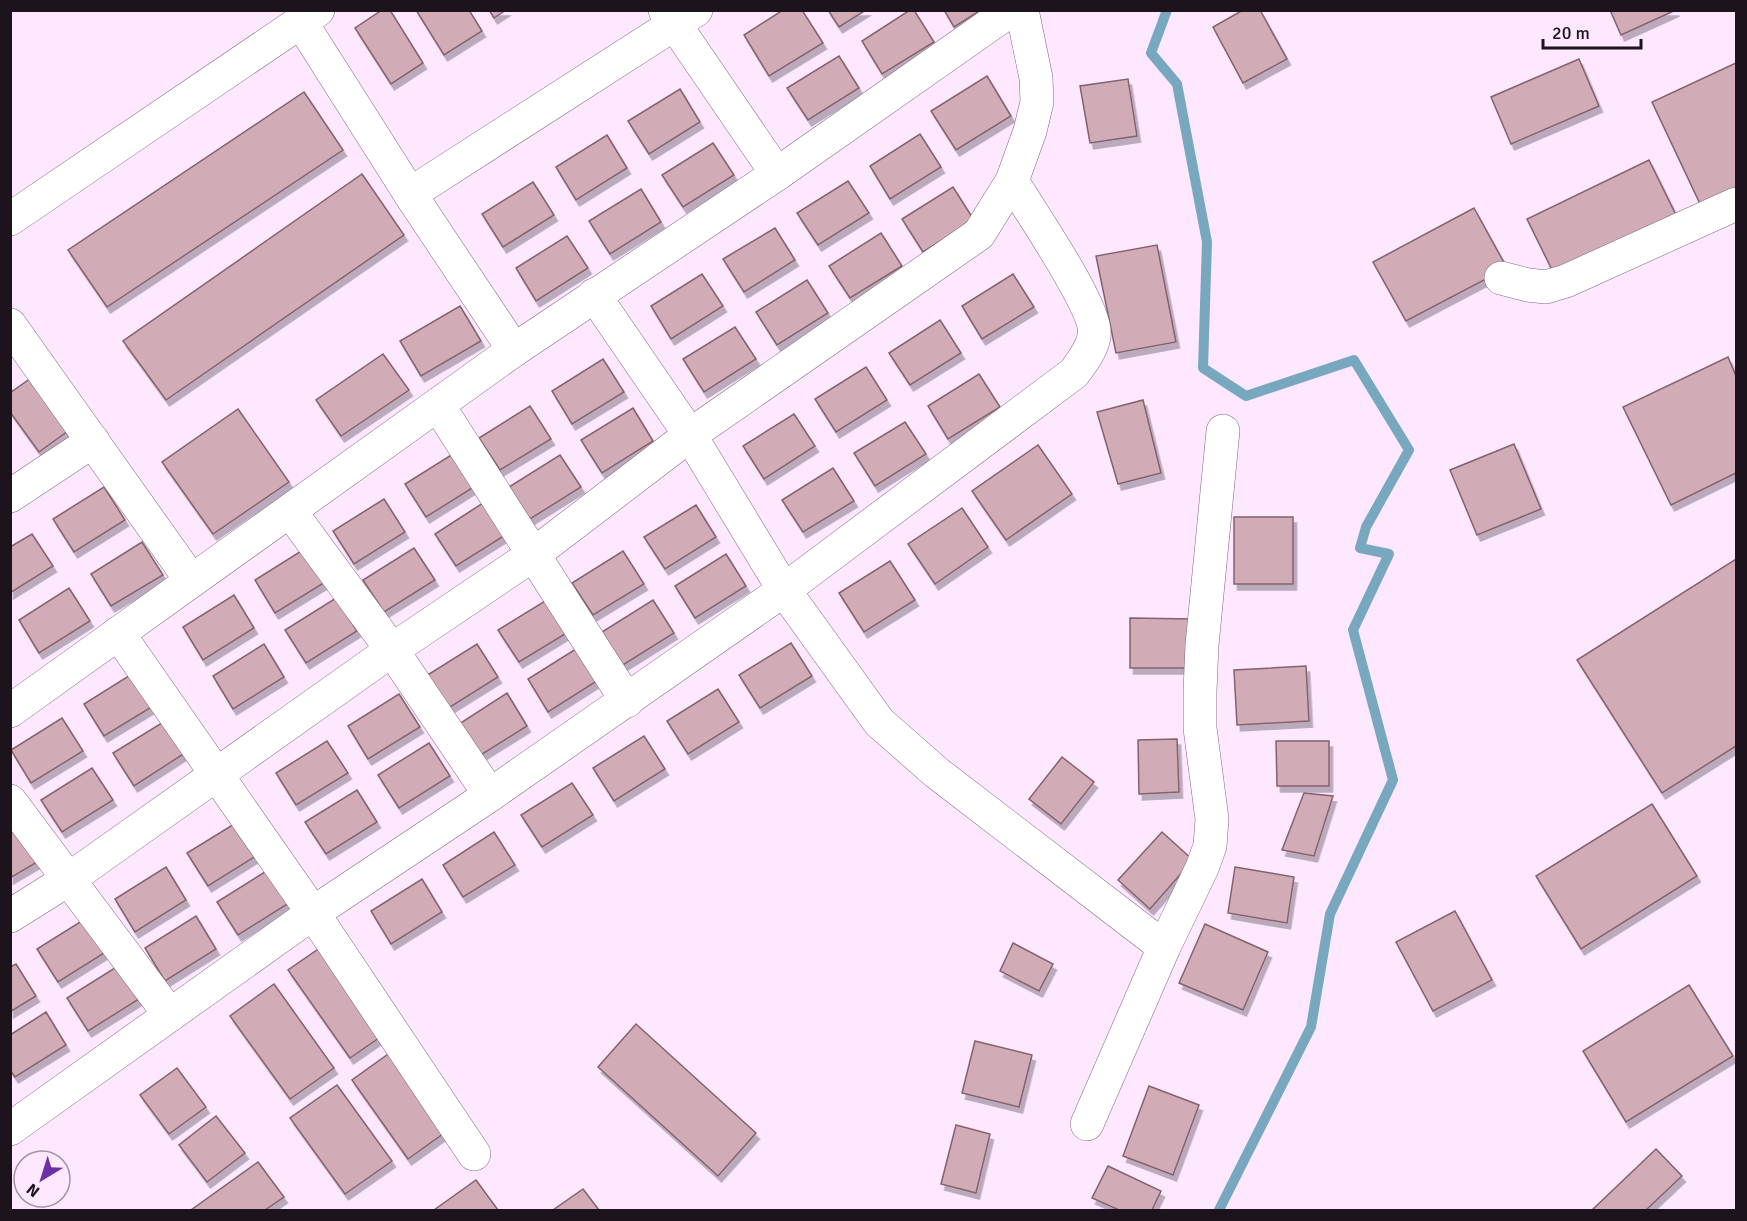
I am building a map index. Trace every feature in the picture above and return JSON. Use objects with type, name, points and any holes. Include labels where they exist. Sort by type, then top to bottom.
[{"type":"street","points":[[10,711],[514,350],[777,174],[1011,10]]},
{"type":"street","points":[[10,916],[69,879],[392,650],[534,554],[690,435],[979,234],[1012,181],[1030,131],[1037,102],[1036,78],[1022,10]]},
{"type":"street","points":[[410,194],[679,15],[777,174]]},
{"type":"street","points":[[10,219],[310,16],[410,194],[514,350]]},
{"type":"street","points":[[10,1129],[313,913],[490,795],[784,590],[1074,373],[1087,356],[1095,335],[1090,314],[1080,292],[1012,181]]},
{"type":"street","points":[[1501,278],[1546,287],[1556,284],[1737,204]]},
{"type":"street","points":[[594,295],[690,435],[784,590],[879,722],[937,773],[1164,947]]},
{"type":"street","points":[[10,325],[191,580]]},
{"type":"street","points":[[438,405],[627,701]]},
{"type":"street","points":[[1087,1124],[1164,947],[1199,876],[1210,846],[1212,819],[1200,728],[1200,691],[1202,645],[1223,431]]},
{"type":"street","points":[[10,496],[93,441]]},
{"type":"street","points":[[290,511],[392,650],[490,795]]},
{"type":"street","points":[[118,633],[313,913],[474,1154]]},
{"type":"street","points":[[10,801],[170,1015]]},
{"type":"building","points":[[382,10],[390,10],[423,63],[391,84],[355,28]]},
{"type":"building","points":[[416,10],[469,10],[482,31],[444,55]]},
{"type":"building","points":[[489,10],[506,10],[494,18]]},
{"type":"building","points":[[783,10],[802,10],[823,43],[769,76],[744,35]]},
{"type":"building","points":[[828,10],[866,10],[839,27]]},
{"type":"building","points":[[910,10],[914,10],[934,42],[882,74],[862,41]]},
{"type":"building","points":[[944,10],[981,10],[954,27]]},
{"type":"building","points":[[1243,10],[1260,10],[1287,59],[1243,83],[1213,27]]},
{"type":"building","points":[[1610,10],[1676,10],[1621,35]]},
{"type":"building","points":[[839,56],[859,88],[808,120],[787,88]]},
{"type":"building","points":[[1579,59],[1599,106],[1511,144],[1491,97]]},
{"type":"building","points":[[1736,63],[1736,193],[1702,208],[1652,102]]},
{"type":"building","points":[[987,76],[1011,116],[956,150],[931,111]]},
{"type":"building","points":[[1128,79],[1137,136],[1090,143],[1080,86]]},
{"type":"building","points":[[680,89],[700,122],[649,154],[628,121]]},
{"type":"building","points":[[304,92],[343,150],[107,307],[68,250]]},
{"type":"building","points":[[920,134],[941,167],[890,199],[870,166]]},
{"type":"building","points":[[607,135],[627,168],[576,200],[556,167]]},
{"type":"building","points":[[713,143],[734,175],[683,207],[662,175]]},
{"type":"building","points":[[1649,160],[1676,215],[1554,274],[1527,219]]},
{"type":"building","points":[[362,174],[404,235],[166,400],[123,341]]},
{"type":"building","points":[[848,181],[869,213],[818,245],[797,213]]},
{"type":"building","points":[[533,182],[554,215],[503,247],[482,214]]},
{"type":"building","points":[[953,187],[974,220],[923,252],[902,219]]},
{"type":"building","points":[[641,189],[661,222],[610,254],[589,221]]},
{"type":"building","points":[[1474,208],[1507,268],[1406,321],[1373,262]]},
{"type":"building","points":[[775,228],[795,260],[744,292],[723,259]]},
{"type":"building","points":[[881,233],[902,266],[850,298],[829,266]]},
{"type":"building","points":[[567,236],[588,268],[536,301],[516,268]]},
{"type":"building","points":[[1157,245],[1176,342],[1116,353],[1096,256]]},
{"type":"building","points":[[702,274],[723,306],[671,339],[651,306]]},
{"type":"building","points":[[1013,274],[1034,307],[982,339],[962,306]]},
{"type":"building","points":[[807,280],[828,313],[777,345],[756,312]]},
{"type":"building","points":[[460,306],[481,341],[421,376],[400,341]]},
{"type":"building","points":[[940,320],[961,353],[910,385],[889,353]]},
{"type":"building","points":[[735,327],[756,359],[704,392],[683,359]]},
{"type":"building","points":[[383,354],[409,390],[341,436],[316,400]]},
{"type":"building","points":[[1728,357],[1736,376],[1736,473],[1671,505],[1623,407]]},
{"type":"building","points":[[603,359],[624,392],[572,424],[552,391]]},
{"type":"building","points":[[866,367],[887,400],[836,432],[815,399]]},
{"type":"building","points":[[979,374],[1000,407],[948,439],[928,406]]},
{"type":"building","points":[[31,378],[68,431],[39,452],[10,412],[10,393]]},
{"type":"building","points":[[1143,400],[1161,473],[1118,484],[1097,412]]},
{"type":"building","points":[[530,406],[551,439],[500,470],[479,438]]},
{"type":"building","points":[[633,408],[653,441],[602,473],[581,440]]},
{"type":"building","points":[[238,409],[289,482],[213,534],[162,462]]},
{"type":"building","points":[[794,414],[815,446],[764,479],[743,446]]},
{"type":"building","points":[[905,422],[926,454],[875,486],[854,453]]},
{"type":"building","points":[[1514,444],[1541,509],[1477,535],[1450,470]]},
{"type":"building","points":[[1038,445],[1072,494],[1006,540],[972,491]]},
{"type":"building","points":[[456,452],[477,485],[426,517],[405,484]]},
{"type":"building","points":[[560,455],[581,487],[530,519],[509,487]]},
{"type":"building","points":[[833,468],[854,501],[803,532],[782,500]]},
{"type":"building","points":[[104,487],[125,520],[74,552],[53,519]]},
{"type":"building","points":[[384,499],[405,532],[354,564],[333,531]]},
{"type":"building","points":[[486,501],[507,534],[456,566],[435,534]]},
{"type":"building","points":[[696,505],[716,537],[665,569],[644,537]]},
{"type":"building","points":[[962,508],[988,547],[935,584],[908,544]]},
{"type":"building","points":[[1234,517],[1293,517],[1293,584],[1234,584]]},
{"type":"building","points":[[32,534],[53,566],[10,593],[10,547]]},
{"type":"building","points":[[142,542],[163,575],[111,606],[91,574]]},
{"type":"building","points":[[306,548],[327,581],[275,613],[255,580]]},
{"type":"building","points":[[414,548],[435,580],[384,612],[363,580]]},
{"type":"building","points":[[623,551],[644,584],[593,615],[572,583]]},
{"type":"building","points":[[726,554],[746,586],[695,618],[675,586]]},
{"type":"building","points":[[1736,559],[1736,746],[1662,793],[1577,660]]},
{"type":"building","points":[[890,561],[915,600],[864,632],[839,593]]},
{"type":"building","points":[[69,588],[90,621],[39,653],[19,620]]},
{"type":"building","points":[[234,595],[254,628],[203,660],[183,627]]},
{"type":"building","points":[[336,598],[357,631],[306,663],[285,630]]},
{"type":"building","points":[[550,598],[570,631],[519,662],[498,630]]},
{"type":"building","points":[[653,600],[674,633],[623,665],[602,632]]},
{"type":"building","points":[[1130,618],[1194,619],[1194,668],[1130,668]]},
{"type":"building","points":[[791,643],[812,676],[760,708],[739,675]]},
{"type":"building","points":[[264,644],[284,677],[233,709],[213,676]]},
{"type":"building","points":[[477,644],[498,677],[447,709],[426,676]]},
{"type":"building","points":[[579,647],[600,679],[548,712],[528,679]]},
{"type":"building","points":[[1306,666],[1309,721],[1237,725],[1234,670]]},
{"type":"building","points":[[135,672],[155,705],[104,736],[84,704]]},
{"type":"building","points":[[718,689],[739,722],[688,754],[667,721]]},
{"type":"building","points":[[507,693],[527,726],[476,758],[456,726]]},
{"type":"building","points":[[399,694],[420,727],[368,759],[348,726]]},
{"type":"building","points":[[62,718],[83,751],[31,783],[11,750]]},
{"type":"building","points":[[165,721],[185,753],[134,786],[113,753]]},
{"type":"building","points":[[644,736],[665,769],[614,801],[593,768]]},
{"type":"building","points":[[1177,739],[1179,792],[1139,794],[1138,740]]},
{"type":"building","points":[[327,741],[348,773],[296,805],[276,773]]},
{"type":"building","points":[[1276,741],[1329,741],[1329,786],[1277,786]]},
{"type":"building","points":[[429,743],[450,776],[399,808],[378,775]]},
{"type":"building","points":[[1062,757],[1094,782],[1061,824],[1029,799]]},
{"type":"building","points":[[92,768],[113,800],[62,832],[41,800]]},
{"type":"building","points":[[572,783],[593,815],[542,847],[521,815]]},
{"type":"building","points":[[357,790],[377,822],[326,854],[305,822]]},
{"type":"building","points":[[1304,793],[1333,796],[1314,856],[1282,850]]},
{"type":"building","points":[[1652,804],[1697,876],[1581,949],[1536,876]]},
{"type":"building","points":[[239,821],[259,854],[208,886],[187,853]]},
{"type":"building","points":[[18,828],[39,861],[10,878],[10,833]]},
{"type":"building","points":[[494,832],[515,865],[463,897],[443,865]]},
{"type":"building","points":[[1162,832],[1193,860],[1150,909],[1118,880]]},
{"type":"building","points":[[166,867],[186,900],[135,932],[115,899]]},
{"type":"building","points":[[1235,867],[1294,877],[1287,923],[1228,913]]},
{"type":"building","points":[[268,870],[289,903],[238,935],[217,902]]},
{"type":"building","points":[[422,879],[442,912],[391,944],[371,911]]},
{"type":"building","points":[[1455,911],[1492,980],[1433,1011],[1396,942]]},
{"type":"building","points":[[196,916],[216,949],[165,981],[145,948]]},
{"type":"building","points":[[88,917],[109,950],[58,982],[37,949]]},
{"type":"building","points":[[1205,924],[1268,952],[1243,1010],[1179,983]]},
{"type":"building","points":[[327,943],[389,1031],[350,1058],[288,970]]},
{"type":"building","points":[[1013,943],[1053,964],[1039,991],[1000,971]]},
{"type":"building","points":[[16,964],[36,996],[10,1012],[10,967]]},
{"type":"building","points":[[118,966],[139,999],[88,1031],[67,998]]},
{"type":"building","points":[[274,984],[334,1068],[290,1099],[230,1016]]},
{"type":"building","points":[[1689,985],[1733,1056],[1626,1122],[1583,1051]]},
{"type":"building","points":[[46,1012],[66,1045],[15,1077],[10,1070],[10,1035]]},
{"type":"building","points":[[636,1024],[756,1133],[718,1176],[598,1067]]},
{"type":"building","points":[[975,1041],[1032,1055],[1019,1107],[962,1093]]},
{"type":"building","points":[[391,1052],[447,1131],[408,1159],[352,1080]]},
{"type":"building","points":[[177,1068],[206,1107],[169,1134],[140,1095]]},
{"type":"building","points":[[337,1085],[392,1161],[345,1194],[290,1118]]},
{"type":"building","points":[[1149,1086],[1199,1105],[1173,1175],[1123,1156]]},
{"type":"building","points":[[216,1116],[245,1153],[207,1182],[179,1145]]},
{"type":"building","points":[[956,1125],[990,1134],[976,1193],[941,1184]]},
{"type":"building","points":[[1656,1149],[1682,1176],[1646,1210],[1592,1210]]},
{"type":"building","points":[[258,1162],[284,1197],[265,1210],[191,1210]]},
{"type":"building","points":[[1108,1166],[1161,1191],[1152,1210],[1119,1210],[1092,1198]]},
{"type":"building","points":[[476,1180],[498,1210],[434,1210]]},
{"type":"building","points":[[583,1189],[599,1210],[553,1210]]},
{"type":"waterway","points":[[1167,10],[1151,53],[1177,84],[1207,242],[1203,368],[1246,396],[1354,360],[1409,450],[1366,527],[1360,548],[1389,554],[1353,630],[1393,780],[1330,914],[1311,1027],[1219,1210]]}]
